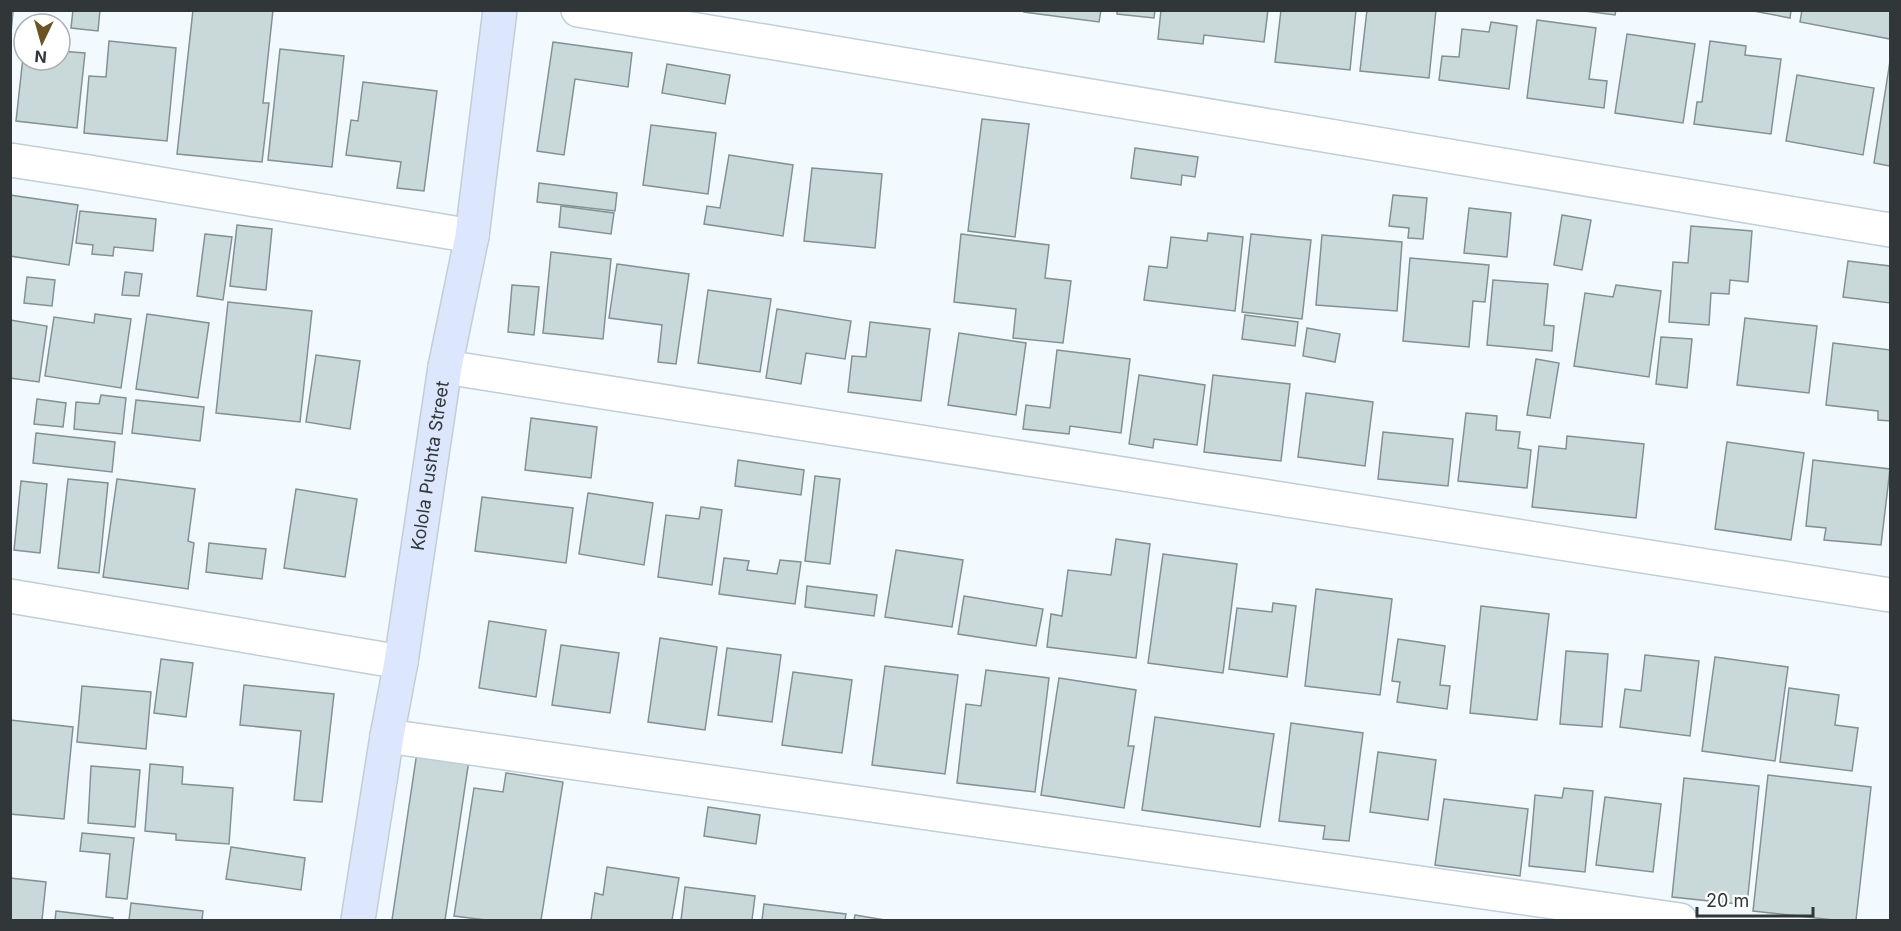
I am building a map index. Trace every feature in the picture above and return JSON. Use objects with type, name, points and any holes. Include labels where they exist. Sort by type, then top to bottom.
[{"type":"main road","name":"Kolola Pushta Street","points":[[358,921],[401,662],[445,367],[472,236],[500,10]]},
{"type":"street","points":[[578,10],[1890,230]]},
{"type":"street","points":[[10,160],[472,236]]},
{"type":"street","points":[[445,367],[1890,595]]},
{"type":"street","points":[[10,596],[401,662]]},
{"type":"street","points":[[387,736],[1680,921]]},
{"type":"building","points":[[73,10],[100,10],[98,31],[72,28]]},
{"type":"building","points":[[193,10],[273,10],[263,103],[269,103],[262,162],[177,154]]},
{"type":"building","points":[[1024,10],[1101,10],[1099,22],[1024,12]]},
{"type":"building","points":[[1117,10],[1155,10],[1154,18],[1117,14]]},
{"type":"building","points":[[1161,10],[1268,10],[1264,42],[1204,35],[1203,44],[1158,39]]},
{"type":"building","points":[[1281,10],[1356,10],[1350,70],[1275,62]]},
{"type":"building","points":[[1367,10],[1436,10],[1429,78],[1360,71]]},
{"type":"building","points":[[1577,10],[1616,10],[1615,15]]},
{"type":"building","points":[[1748,10],[1791,10],[1790,18]]},
{"type":"building","points":[[1802,10],[1890,10],[1890,39],[1800,22]]},
{"type":"building","points":[[10,12],[12,12],[12,22],[10,43]]},
{"type":"building","points":[[1537,20],[1596,28],[1589,79],[1607,81],[1604,108],[1527,98]]},
{"type":"building","points":[[1491,22],[1517,26],[1509,89],[1439,80],[1442,56],[1459,57],[1462,29],[1489,32]]},
{"type":"building","points":[[1627,34],[1695,44],[1683,123],[1615,113]]},
{"type":"building","points":[[109,41],[176,48],[167,141],[84,133],[89,76],[106,77]]},
{"type":"building","points":[[1710,41],[1746,46],[1745,55],[1781,59],[1771,134],[1694,124],[1697,102],[1702,102]]},
{"type":"building","points":[[553,42],[632,53],[628,87],[575,79],[564,155],[537,151]]},
{"type":"building","points":[[280,49],[344,56],[332,167],[268,160]]},
{"type":"building","points":[[72,52],[85,53],[77,128],[16,121],[21,72],[72,72]]},
{"type":"building","points":[[1890,61],[1890,166],[1874,163]]},
{"type":"building","points":[[667,64],[730,75],[725,104],[662,93]]},
{"type":"building","points":[[1797,75],[1874,88],[1863,155],[1786,141]]},
{"type":"building","points":[[363,82],[437,91],[424,191],[397,188],[401,162],[346,155],[351,120],[358,121]]},
{"type":"building","points":[[982,119],[1029,124],[1015,237],[968,231]]},
{"type":"building","points":[[651,125],[716,133],[708,194],[643,185]]},
{"type":"building","points":[[1135,148],[1198,157],[1195,177],[1182,175],[1181,185],[1131,178]]},
{"type":"building","points":[[729,155],[793,165],[783,236],[704,224],[707,206],[720,208]]},
{"type":"building","points":[[812,168],[882,174],[875,248],[804,241]]},
{"type":"building","points":[[539,183],[617,193],[615,211],[537,202]]},
{"type":"building","points":[[10,195],[78,205],[69,265],[10,256]]},
{"type":"building","points":[[1393,195],[1427,198],[1423,239],[1408,238],[1409,228],[1389,226]]},
{"type":"building","points":[[561,206],[614,213],[611,234],[559,227]]},
{"type":"building","points":[[1469,208],[1511,213],[1507,257],[1464,253]]},
{"type":"building","points":[[80,211],[156,219],[153,251],[114,247],[113,256],[92,254],[93,245],[76,243]]},
{"type":"building","points":[[1562,215],[1591,220],[1582,270],[1554,265]]},
{"type":"building","points":[[237,225],[272,229],[266,290],[230,286]]},
{"type":"building","points":[[1691,226],[1752,231],[1748,282],[1730,280],[1729,294],[1711,293],[1709,325],[1669,322],[1673,262],[1688,263]]},
{"type":"building","points":[[1208,233],[1243,237],[1235,311],[1144,300],[1149,266],[1167,268],[1171,237],[1207,241]]},
{"type":"building","points":[[205,234],[232,237],[223,300],[197,296]]},
{"type":"building","points":[[961,234],[1049,245],[1045,278],[1071,281],[1063,343],[1013,338],[1016,309],[954,302]]},
{"type":"building","points":[[1251,234],[1311,240],[1302,319],[1242,312]]},
{"type":"building","points":[[1322,235],[1402,242],[1397,311],[1316,305]]},
{"type":"building","points":[[551,252],[611,259],[603,339],[543,333]]},
{"type":"building","points":[[1410,258],[1489,265],[1485,302],[1473,301],[1469,347],[1403,341]]},
{"type":"building","points":[[1848,261],[1890,266],[1890,303],[1843,297]]},
{"type":"building","points":[[617,264],[689,274],[676,364],[658,362],[662,325],[609,318]]},
{"type":"building","points":[[125,272],[142,274],[139,296],[122,295]]},
{"type":"building","points":[[27,277],[55,280],[52,306],[24,303]]},
{"type":"building","points":[[1493,280],[1548,284],[1544,325],[1554,326],[1552,351],[1487,345]]},
{"type":"building","points":[[512,285],[539,287],[534,335],[508,332]]},
{"type":"building","points":[[1616,285],[1661,291],[1649,377],[1574,366],[1585,293],[1613,297]]},
{"type":"building","points":[[708,290],[771,299],[760,372],[698,363]]},
{"type":"building","points":[[228,302],[312,311],[300,422],[216,413]]},
{"type":"building","points":[[777,309],[851,321],[845,359],[806,353],[801,384],[766,378]]},
{"type":"building","points":[[95,314],[131,319],[121,388],[45,376],[54,317],[94,323]]},
{"type":"building","points":[[147,314],[209,323],[198,398],[136,389]]},
{"type":"building","points":[[1245,315],[1298,322],[1295,346],[1242,339]]},
{"type":"building","points":[[1745,318],[1817,326],[1809,393],[1737,385]]},
{"type":"building","points":[[10,320],[47,326],[39,382],[10,378]]},
{"type":"building","points":[[870,322],[930,329],[921,401],[848,392],[852,356],[866,357]]},
{"type":"building","points":[[1307,328],[1340,334],[1335,362],[1303,356]]},
{"type":"building","points":[[959,333],[1026,343],[1016,415],[948,405]]},
{"type":"building","points":[[1661,337],[1692,339],[1687,388],[1656,384]]},
{"type":"building","points":[[1833,343],[1890,350],[1890,421],[1878,420],[1878,411],[1826,405]]},
{"type":"building","points":[[1057,350],[1130,359],[1121,433],[1070,426],[1069,434],[1023,429],[1026,405],[1050,408]]},
{"type":"building","points":[[316,355],[360,361],[350,429],[306,422]]},
{"type":"building","points":[[1536,359],[1559,363],[1550,418],[1527,415]]},
{"type":"building","points":[[1139,375],[1205,385],[1197,445],[1154,439],[1153,448],[1129,444]]},
{"type":"building","points":[[1213,375],[1290,384],[1281,461],[1204,452]]},
{"type":"building","points":[[1306,393],[1373,402],[1365,466],[1298,457]]},
{"type":"building","points":[[101,395],[126,398],[122,434],[74,429],[76,402],[99,404]]},
{"type":"building","points":[[37,399],[66,403],[63,427],[34,424]]},
{"type":"building","points":[[136,400],[204,407],[200,441],[132,433]]},
{"type":"building","points":[[1466,413],[1497,416],[1496,430],[1520,432],[1518,448],[1531,450],[1527,488],[1458,481]]},
{"type":"building","points":[[531,418],[597,427],[591,478],[525,470]]},
{"type":"building","points":[[1383,432],[1453,439],[1448,486],[1378,479]]},
{"type":"building","points":[[36,433],[115,442],[112,472],[33,463]]},
{"type":"building","points":[[1567,436],[1644,444],[1636,518],[1532,507],[1539,446],[1566,449]]},
{"type":"building","points":[[1727,442],[1804,453],[1791,540],[1715,529]]},
{"type":"building","points":[[738,460],[804,470],[801,495],[735,486]]},
{"type":"building","points":[[1813,460],[1890,469],[1881,545],[1824,540],[1826,528],[1806,526]]},
{"type":"building","points":[[815,476],[840,479],[830,564],[805,561]]},
{"type":"building","points":[[68,479],[108,483],[99,573],[58,568]]},
{"type":"building","points":[[117,479],[195,489],[188,541],[194,543],[188,589],[103,577]]},
{"type":"building","points":[[21,481],[47,484],[40,553],[14,550]]},
{"type":"building","points":[[296,489],[357,499],[345,577],[284,568]]},
{"type":"building","points":[[588,493],[653,503],[644,565],[579,554]]},
{"type":"building","points":[[482,497],[573,508],[566,563],[475,551]]},
{"type":"building","points":[[701,507],[722,510],[712,585],[658,577],[666,515],[699,519]]},
{"type":"building","points":[[1116,539],[1150,544],[1136,658],[1047,647],[1051,614],[1062,616],[1068,570],[1111,575]]},
{"type":"building","points":[[209,543],[266,549],[262,579],[206,572]]},
{"type":"building","points":[[896,550],[963,560],[952,627],[885,617]]},
{"type":"building","points":[[1163,554],[1237,564],[1223,673],[1148,663]]},
{"type":"building","points":[[724,558],[749,561],[747,570],[777,574],[780,560],[801,562],[795,604],[719,594]]},
{"type":"building","points":[[807,586],[877,595],[874,616],[805,607]]},
{"type":"building","points":[[1316,589],[1392,599],[1380,695],[1305,686]]},
{"type":"building","points":[[964,596],[1043,609],[1036,646],[958,634]]},
{"type":"building","points":[[1273,603],[1296,606],[1287,677],[1229,669],[1237,608],[1272,612]]},
{"type":"building","points":[[1481,606],[1549,614],[1537,720],[1470,713]]},
{"type":"building","points":[[489,621],[546,630],[536,697],[479,688]]},
{"type":"building","points":[[660,638],[717,647],[705,730],[648,722]]},
{"type":"building","points":[[1398,639],[1445,646],[1440,685],[1450,686],[1447,709],[1397,702],[1400,682],[1392,681]]},
{"type":"building","points":[[561,645],[619,653],[610,713],[552,705]]},
{"type":"building","points":[[727,648],[781,655],[772,722],[718,715]]},
{"type":"building","points":[[1566,651],[1608,654],[1602,727],[1560,724]]},
{"type":"building","points":[[1645,655],[1699,661],[1690,736],[1620,727],[1625,689],[1641,691]]},
{"type":"building","points":[[1715,657],[1788,667],[1775,761],[1702,751]]},
{"type":"building","points":[[161,659],[193,663],[186,717],[154,713]]},
{"type":"building","points":[[885,666],[958,675],[945,774],[872,765]]},
{"type":"building","points":[[986,670],[1049,678],[1035,792],[957,783],[966,704],[981,706]]},
{"type":"building","points":[[793,672],[852,680],[842,753],[782,745]]},
{"type":"building","points":[[1059,678],[1136,690],[1128,746],[1134,746],[1124,808],[1041,795]]},
{"type":"building","points":[[244,685],[334,694],[322,802],[294,800],[301,731],[240,725]]},
{"type":"building","points":[[82,686],[151,692],[146,749],[77,742]]},
{"type":"building","points":[[1789,688],[1839,695],[1835,725],[1858,728],[1852,771],[1780,762]]},
{"type":"building","points":[[1155,717],[1274,734],[1260,827],[1142,810]]},
{"type":"building","points":[[10,720],[73,727],[64,819],[10,814]]},
{"type":"building","points":[[1291,723],[1363,733],[1349,841],[1323,839],[1325,826],[1279,821]]},
{"type":"building","points":[[417,752],[469,760],[445,920],[392,920]]},
{"type":"building","points":[[1378,752],[1436,760],[1428,820],[1370,812]]},
{"type":"building","points":[[150,764],[183,767],[182,784],[233,788],[229,844],[176,840],[176,834],[145,831]]},
{"type":"building","points":[[91,766],[140,770],[135,827],[88,823]]},
{"type":"building","points":[[506,773],[563,782],[541,920],[486,920],[454,916],[474,788],[503,792]]},
{"type":"building","points":[[1768,775],[1871,787],[1856,920],[1834,920],[1753,911]]},
{"type":"building","points":[[1684,778],[1759,786],[1747,905],[1672,897]]},
{"type":"building","points":[[1564,788],[1593,791],[1585,872],[1529,866],[1535,795],[1562,798]]},
{"type":"building","points":[[1605,797],[1661,804],[1653,872],[1596,865]]},
{"type":"building","points":[[1444,799],[1528,809],[1520,876],[1435,865]]},
{"type":"building","points":[[708,807],[760,815],[756,844],[704,836]]},
{"type":"building","points":[[82,833],[134,838],[127,899],[106,897],[110,854],[80,851]]},
{"type":"building","points":[[231,847],[305,858],[301,890],[226,879]]},
{"type":"building","points":[[607,867],[679,878],[672,920],[591,920],[595,893],[603,895]]},
{"type":"building","points":[[10,878],[46,882],[42,920],[10,920]]},
{"type":"building","points":[[685,887],[755,896],[752,920],[681,920]]},
{"type":"building","points":[[131,903],[203,911],[202,920],[129,920]]},
{"type":"building","points":[[764,904],[846,914],[845,920],[762,920]]},
{"type":"building","points":[[56,911],[113,918],[113,920],[55,920]]},
{"type":"building","points":[[855,915],[885,920],[854,920]]}]
